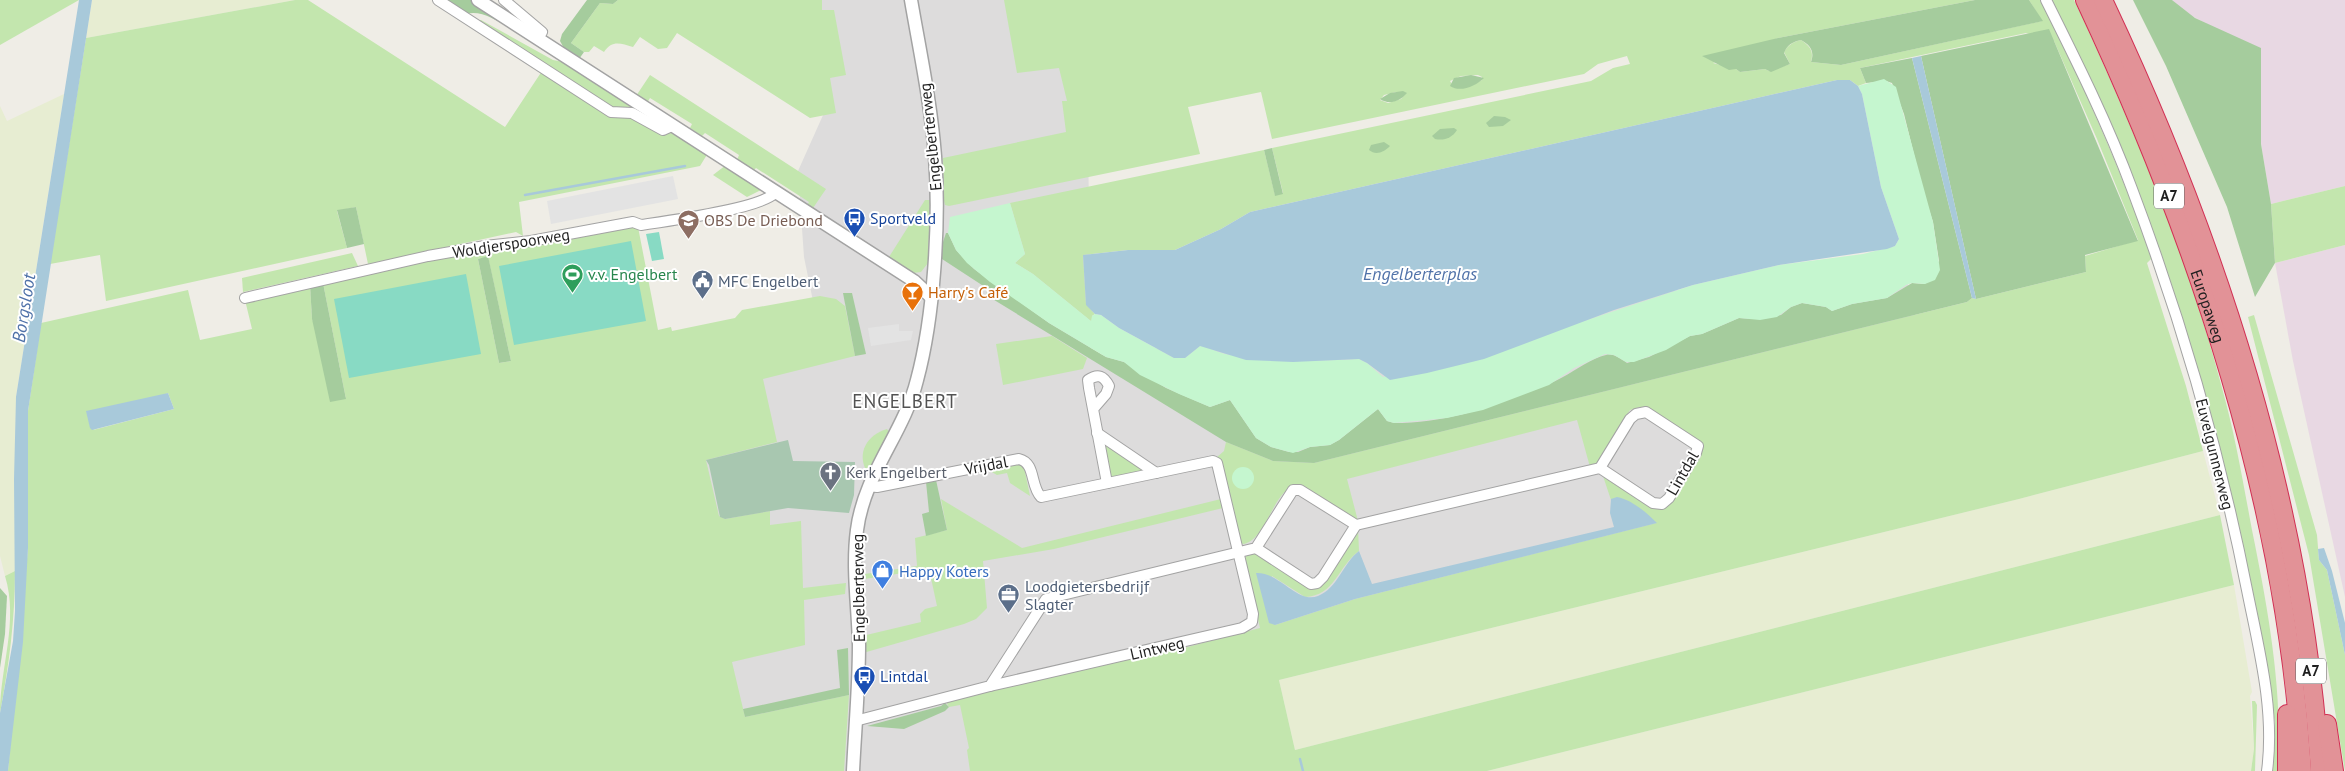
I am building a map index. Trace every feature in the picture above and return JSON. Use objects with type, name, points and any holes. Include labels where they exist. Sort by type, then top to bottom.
[{"type":"highway","name":"Europaweg","points":[[2085,0],[2149,144],[2198,278],[2252,459],[2268,529],[2286,626]]},
{"type":"highway","name":"Europaweg","points":[[2103,0],[2161,129],[2204,241],[2245,369],[2279,500],[2294,572]]},
{"type":"highway","name":"A7","points":[[2294,572],[2308,643],[2316,706],[2320,771]]},
{"type":"highway","name":"A7","points":[[2294,572],[2312,644],[2334,771]]},
{"type":"highway","name":"A7","points":[[2286,626],[2287,771]]},
{"type":"highway","name":"A7","points":[[2286,626],[2295,688],[2302,771]]},
{"type":"street","points":[[438,0],[611,112],[632,113],[663,130],[672,126]]},
{"type":"street","points":[[478,0],[914,281],[930,296]]},
{"type":"street","points":[[504,0],[542,32],[538,39]]},
{"type":"street","name":"Engelberterweg","points":[[853,771],[859,642],[854,563],[857,530],[869,486],[910,401],[917,381],[932,274],[936,214],[935,156],[911,0]]},
{"type":"street","name":"Euvelgunnerweg","points":[[2046,0],[2132,188],[2190,358],[2226,495],[2263,674],[2270,738],[2267,771]]},
{"type":"street","name":"Woldjerspoorweg","points":[[245,298],[456,251],[531,241],[633,222],[642,225],[698,216],[764,201],[775,193]]},
{"type":"street","points":[[914,281],[932,274]]},
{"type":"street","points":[[1093,409],[1108,483]]},
{"type":"street","name":"Lintdal","points":[[1646,412],[1698,446],[1696,453],[1669,498],[1662,504],[1653,503],[1600,468],[1630,419],[1636,414],[1646,412]]},
{"type":"street","points":[[1097,433],[1156,473]]},
{"type":"street","name":"Vrijdal","points":[[869,486],[877,487],[1018,459],[1025,460],[1030,467],[1035,491],[1041,497],[1213,461],[1218,464],[1239,552]]},
{"type":"street","points":[[1256,548],[1311,584],[1317,584],[1356,525],[1600,468]]},
{"type":"street","points":[[855,720],[990,686],[1046,599],[1256,548],[1293,490],[1300,490],[1356,525]]},
{"type":"street","name":"Lintweg","points":[[990,686],[1242,628],[1252,622],[1253,614],[1239,552]]},
{"type":"shaded area","points":[[809,0],[1013,0],[1073,54],[1088,138],[1091,356],[1903,265],[1916,317],[1720,441],[1678,528],[991,771],[829,771],[733,725],[708,538],[681,392],[824,355],[804,257],[798,171],[828,104]]},
{"type":"shaded area","points":[[2172,0],[2345,0],[2345,186],[2271,204],[2261,144],[2260,101],[2207,24],[2186,13]]},
{"type":"shaded area","points":[[673,176],[678,199],[551,224],[547,201]]},
{"type":"shaded area","points":[[2345,245],[2345,597],[2293,361],[2275,263]]},
{"type":"shaded area","points":[[899,324],[899,331],[913,331],[911,340],[871,346],[868,328]]},
{"type":"green space","points":[[0,0],[79,0],[0,45]]},
{"type":"green space","points":[[92,0],[295,0],[86,38]]},
{"type":"green space","points":[[295,0],[308,0],[505,127],[542,71],[614,117],[631,116],[660,132],[679,134],[708,153],[700,166],[519,202],[523,236],[516,232],[368,264],[356,207],[337,211],[347,248],[106,301],[100,255],[50,264],[86,38]]},
{"type":"green space","points":[[444,0],[472,0],[509,27],[477,13],[466,14]]},
{"type":"green space","points":[[587,0],[618,0],[613,4],[600,3],[571,43],[584,52],[579,59],[565,50],[560,41],[562,34]]},
{"type":"green space","points":[[618,0],[822,0],[822,10],[834,10],[846,75],[830,78],[836,113],[810,118],[677,33],[667,48],[658,49],[640,37],[633,47],[624,44],[613,44],[604,52],[594,46],[589,52],[584,52],[571,43],[600,3],[613,4]]},
{"type":"green space","points":[[1004,0],[1975,0],[1778,38],[1713,63],[1736,69],[1740,72],[1765,69],[1769,71],[1790,64],[1784,52],[1791,44],[1801,40],[1810,49],[1812,55],[1811,62],[1841,65],[2042,21],[2029,0],[2041,0],[2072,63],[2114,160],[2152,258],[2147,263],[2186,386],[2203,451],[2019,499],[1279,680],[1295,750],[2220,515],[2234,585],[1487,771],[970,771],[967,750],[969,748],[960,705],[949,707],[946,702],[1003,685],[1166,650],[1176,650],[1260,628],[1244,560],[1247,554],[1254,553],[1309,587],[1358,528],[1359,551],[1323,592],[1305,597],[1272,576],[1275,625],[1355,599],[1656,523],[1611,500],[1603,476],[1649,507],[1655,508],[1666,504],[1703,445],[1640,407],[1630,410],[1596,465],[1590,467],[1577,420],[1347,479],[1358,521],[1300,485],[1291,487],[1283,493],[1260,532],[1252,540],[1244,544],[1239,543],[1217,457],[1224,451],[1226,442],[1273,461],[1314,463],[1967,302],[1972,298],[1976,299],[2086,272],[2085,256],[2138,240],[2097,139],[2054,41],[2026,33],[1860,68],[1866,83],[1858,86],[1850,80],[1837,80],[1250,212],[1221,229],[1175,250],[1128,250],[1083,255],[1086,304],[1095,314],[1092,316],[1092,322],[1033,274],[1015,263],[1025,254],[1010,203],[1264,150],[1275,195],[1283,193],[1272,148],[1591,81],[1613,68],[1630,64],[1627,56],[1598,64],[1584,74],[1272,139],[1261,92],[1188,107],[1200,154],[949,206],[945,205],[943,158],[1066,132],[1062,101],[1067,101],[1059,68],[1017,73]],"holes":[[[1478,75],[1482,77],[1482,80],[1467,87],[1454,88],[1450,81],[1461,76]],[[1396,92],[1406,93],[1401,99],[1388,103],[1380,100],[1384,95]]]},
{"type":"green space","points":[[1975,0],[2029,0],[2043,21],[1841,65],[1811,62],[1811,49],[1801,40],[1790,44],[1785,50],[1784,53],[1790,64],[1771,72],[1765,69],[1740,72],[1736,69],[1729,70],[1702,56],[1778,38]]},
{"type":"green space","points":[[2051,0],[2074,0],[2084,21],[2124,111],[2161,202],[2209,341],[2235,440],[2269,620],[2278,710],[2278,771],[2273,771],[2275,723],[2256,610],[2236,514],[2199,372],[2171,283]]},
{"type":"green space","points":[[2133,0],[2172,0],[2195,18],[2261,48],[2261,144],[2271,204],[2275,263],[2255,297],[2227,207],[2166,66]]},
{"type":"green space","points":[[481,20],[553,60],[569,63],[641,110],[605,105],[477,21]]},
{"type":"green space","points":[[2049,29],[2138,241],[2085,255],[2086,272],[1976,299],[1921,56]]},
{"type":"green space","points":[[1912,58],[1972,298],[1967,302],[1314,463],[1273,461],[1226,442],[986,295],[988,289],[942,259],[942,245],[946,233],[948,233],[956,250],[974,269],[1049,323],[1106,357],[1124,362],[1166,388],[1210,407],[1230,400],[1256,438],[1271,447],[1289,452],[1298,452],[1310,447],[1330,445],[1378,409],[1387,421],[1394,423],[1447,418],[1481,409],[1551,383],[1590,361],[1606,355],[1620,358],[1627,363],[1649,357],[1690,336],[1702,334],[1739,318],[1753,319],[1781,315],[1791,307],[1802,303],[1826,307],[1832,311],[1852,304],[1887,298],[1912,283],[1925,284],[1939,261],[1933,222],[1923,191],[1904,114],[1892,83],[1886,81],[1866,83],[1860,68]]},
{"type":"green space","points":[[650,75],[826,189],[811,211],[806,207],[809,202],[756,168],[753,171],[737,160],[739,155],[705,133],[702,136],[690,128],[692,124],[650,98],[647,103],[636,96]]},
{"type":"green space","points":[[1471,75],[1484,78],[1468,88],[1458,89],[1450,86],[1454,78]]},
{"type":"green space","points":[[1884,79],[1896,87],[1933,222],[1940,270],[1935,280],[1925,284],[1912,283],[1887,298],[1852,304],[1832,311],[1826,307],[1802,303],[1791,307],[1777,317],[1760,320],[1739,318],[1702,334],[1690,336],[1666,350],[1634,362],[1626,362],[1614,355],[1605,354],[1574,368],[1549,385],[1483,410],[1447,418],[1394,423],[1387,421],[1378,409],[1330,445],[1310,447],[1293,453],[1271,447],[1256,438],[1230,400],[1210,407],[1179,394],[1140,375],[1124,362],[1106,357],[1049,323],[990,282],[967,263],[956,250],[948,233],[950,217],[1010,203],[1025,254],[1015,263],[1033,274],[1091,321],[1092,316],[1095,314],[1101,315],[1119,328],[1174,358],[1185,358],[1200,346],[1225,354],[1259,359],[1309,361],[1359,359],[1367,363],[1383,377],[1575,324],[1693,285],[1779,265],[1863,254],[1895,246],[1899,239],[1881,187],[1862,94],[1858,86]]},
{"type":"green space","points":[[1403,91],[1407,93],[1401,99],[1387,102],[1380,99],[1390,93]]},
{"type":"green space","points":[[64,94],[16,397],[15,571],[5,576],[0,556],[0,106],[7,121]]},
{"type":"green space","points":[[1494,116],[1505,117],[1511,120],[1503,126],[1489,127],[1486,123]]},
{"type":"green space","points":[[1454,128],[1457,130],[1448,138],[1438,140],[1432,136],[1440,129]]},
{"type":"green space","points":[[1384,142],[1390,146],[1383,151],[1374,153],[1369,150],[1371,145]]},
{"type":"green space","points":[[1272,148],[1283,194],[1275,196],[1264,150]]},
{"type":"green space","points":[[726,165],[763,189],[747,197],[713,175]]},
{"type":"green space","points":[[2345,186],[2345,245],[2275,263],[2271,204]]},
{"type":"green space","points":[[925,200],[930,200],[928,263],[921,272],[913,273],[889,259],[889,257]]},
{"type":"green space","points":[[356,207],[364,244],[347,248],[337,210]]},
{"type":"green space","points":[[638,227],[658,330],[671,327],[672,331],[735,318],[742,310],[820,296],[836,299],[845,306],[855,356],[763,379],[777,442],[706,460],[719,516],[725,519],[770,511],[770,525],[801,521],[803,588],[846,583],[845,594],[804,600],[805,645],[732,662],[745,717],[849,695],[844,771],[8,771],[28,548],[28,411],[41,323],[188,290],[200,340],[252,329],[245,300],[310,285],[312,319],[346,399],[323,283],[476,250]],"holes":[[[488,257],[511,361],[499,363],[478,259]],[[168,393],[174,409],[93,430]]]},
{"type":"green space","points":[[659,232],[664,259],[652,261],[646,234]]},
{"type":"green space","name":"v.v. Engelbert","points":[[631,241],[646,321],[514,345],[499,266]]},
{"type":"green space","points":[[352,253],[358,266],[243,292],[242,278]]},
{"type":"green space","points":[[488,256],[511,361],[499,363],[478,259]]},
{"type":"green space","points":[[466,274],[481,354],[349,378],[334,299]]},
{"type":"green space","points":[[323,283],[346,399],[330,402],[312,319],[310,285]]},
{"type":"green space","points":[[843,293],[852,293],[866,354],[855,356]]},
{"type":"green space","points":[[2254,315],[2317,535],[2319,560],[2327,570],[2345,655],[2345,771],[2309,555],[2248,317]]},
{"type":"green space","points":[[1052,336],[1087,358],[1083,369],[1003,385],[996,344]]},
{"type":"green space","points":[[887,429],[890,433],[869,473],[864,465],[863,452],[865,446],[874,436]]},
{"type":"green space","points":[[788,440],[793,461],[855,462],[854,495],[849,513],[788,508],[725,519],[720,517],[709,465],[706,460]]},
{"type":"green space","points":[[1105,443],[1146,471],[1110,478]]},
{"type":"green space","points":[[2203,451],[2220,515],[1295,750],[1279,680],[2019,499]]},
{"type":"green space","points":[[1015,463],[1024,467],[1030,496],[1010,483],[1007,473],[997,475],[985,468]]},
{"type":"green space","points":[[1239,467],[1247,467],[1254,474],[1254,482],[1247,489],[1239,489],[1232,482],[1232,474]]},
{"type":"green space","points":[[936,480],[947,530],[926,536],[922,514],[929,512],[926,482]]},
{"type":"green space","points":[[941,499],[1022,548],[1221,499],[1223,508],[1054,549],[983,561],[987,608],[976,619],[863,653],[862,636],[921,622],[920,614],[925,609],[937,606],[929,569],[858,580],[858,575],[917,566],[915,538],[947,530]]},
{"type":"green space","points":[[15,571],[11,642],[0,713],[10,627],[9,593],[5,576]]},
{"type":"green space","points":[[2234,585],[2252,692],[2250,696],[2254,749],[2251,771],[1487,771]]},
{"type":"green space","points":[[0,588],[7,596],[5,634],[0,668]]},
{"type":"green space","points":[[848,648],[849,695],[745,717],[743,709],[840,688],[837,650]]},
{"type":"green space","points":[[2252,701],[2255,701],[2257,705],[2255,771],[2251,771],[2254,749]]},
{"type":"green space","points":[[945,703],[949,707],[945,711],[904,729],[867,726],[941,706]]},
{"type":"water","points":[[79,0],[92,0],[28,411],[28,548],[23,642],[8,771],[0,771],[0,713],[13,641],[15,611],[14,479],[16,397]]},
{"type":"water","points":[[1921,56],[1976,299],[1972,298],[1912,58]]},
{"type":"water","name":"Engelberterplas","points":[[1837,80],[1850,80],[1858,86],[1862,94],[1881,187],[1899,239],[1895,246],[1887,249],[1779,265],[1693,285],[1614,310],[1484,359],[1390,380],[1359,359],[1293,362],[1246,360],[1200,346],[1185,358],[1174,358],[1119,328],[1101,315],[1095,314],[1086,305],[1083,255],[1128,250],[1175,250],[1221,229],[1250,212]]},
{"type":"water","points":[[168,393],[174,409],[92,430],[90,428],[86,411]]},
{"type":"water","points":[[1617,497],[1633,504],[1657,523],[1355,599],[1275,625],[1269,623],[1256,573],[1273,577],[1303,596],[1318,596],[1331,587],[1353,556],[1359,551],[1372,584],[1614,527],[1610,513],[1611,499]]},
{"type":"water","points":[[2324,548],[2332,571],[2345,623],[2345,655],[2327,570],[2319,560],[2318,549]]},
{"type":"waterway","points":[[525,195],[685,166]]},
{"type":"waterway","points":[[1300,759],[1303,771]]},
{"type":"place","name":"Sportveld","points":[[854,237]]},
{"type":"place","name":"OBS De Driebond","points":[[688,239]]},
{"type":"place","name":"v.v. Engelbert","points":[[572,293]]},
{"type":"place","name":"MFC Engelbert","points":[[702,300]]},
{"type":"place","name":"Harry's Café","points":[[912,311]]},
{"type":"place","name":"Kerk Engelbert","points":[[830,491]]},
{"type":"place","name":"Happy Koters","points":[[883,590]]},
{"type":"place","name":"Loodgietersbedrijf Slagter","points":[[1009,614]]},
{"type":"place","name":"Lintdal","points":[[864,695]]},
{"type":"district","name":"ENGELBERT","points":[[905,401]]},
{"type":"water label","name":"Borgsloot","points":[[24,308]]}]
